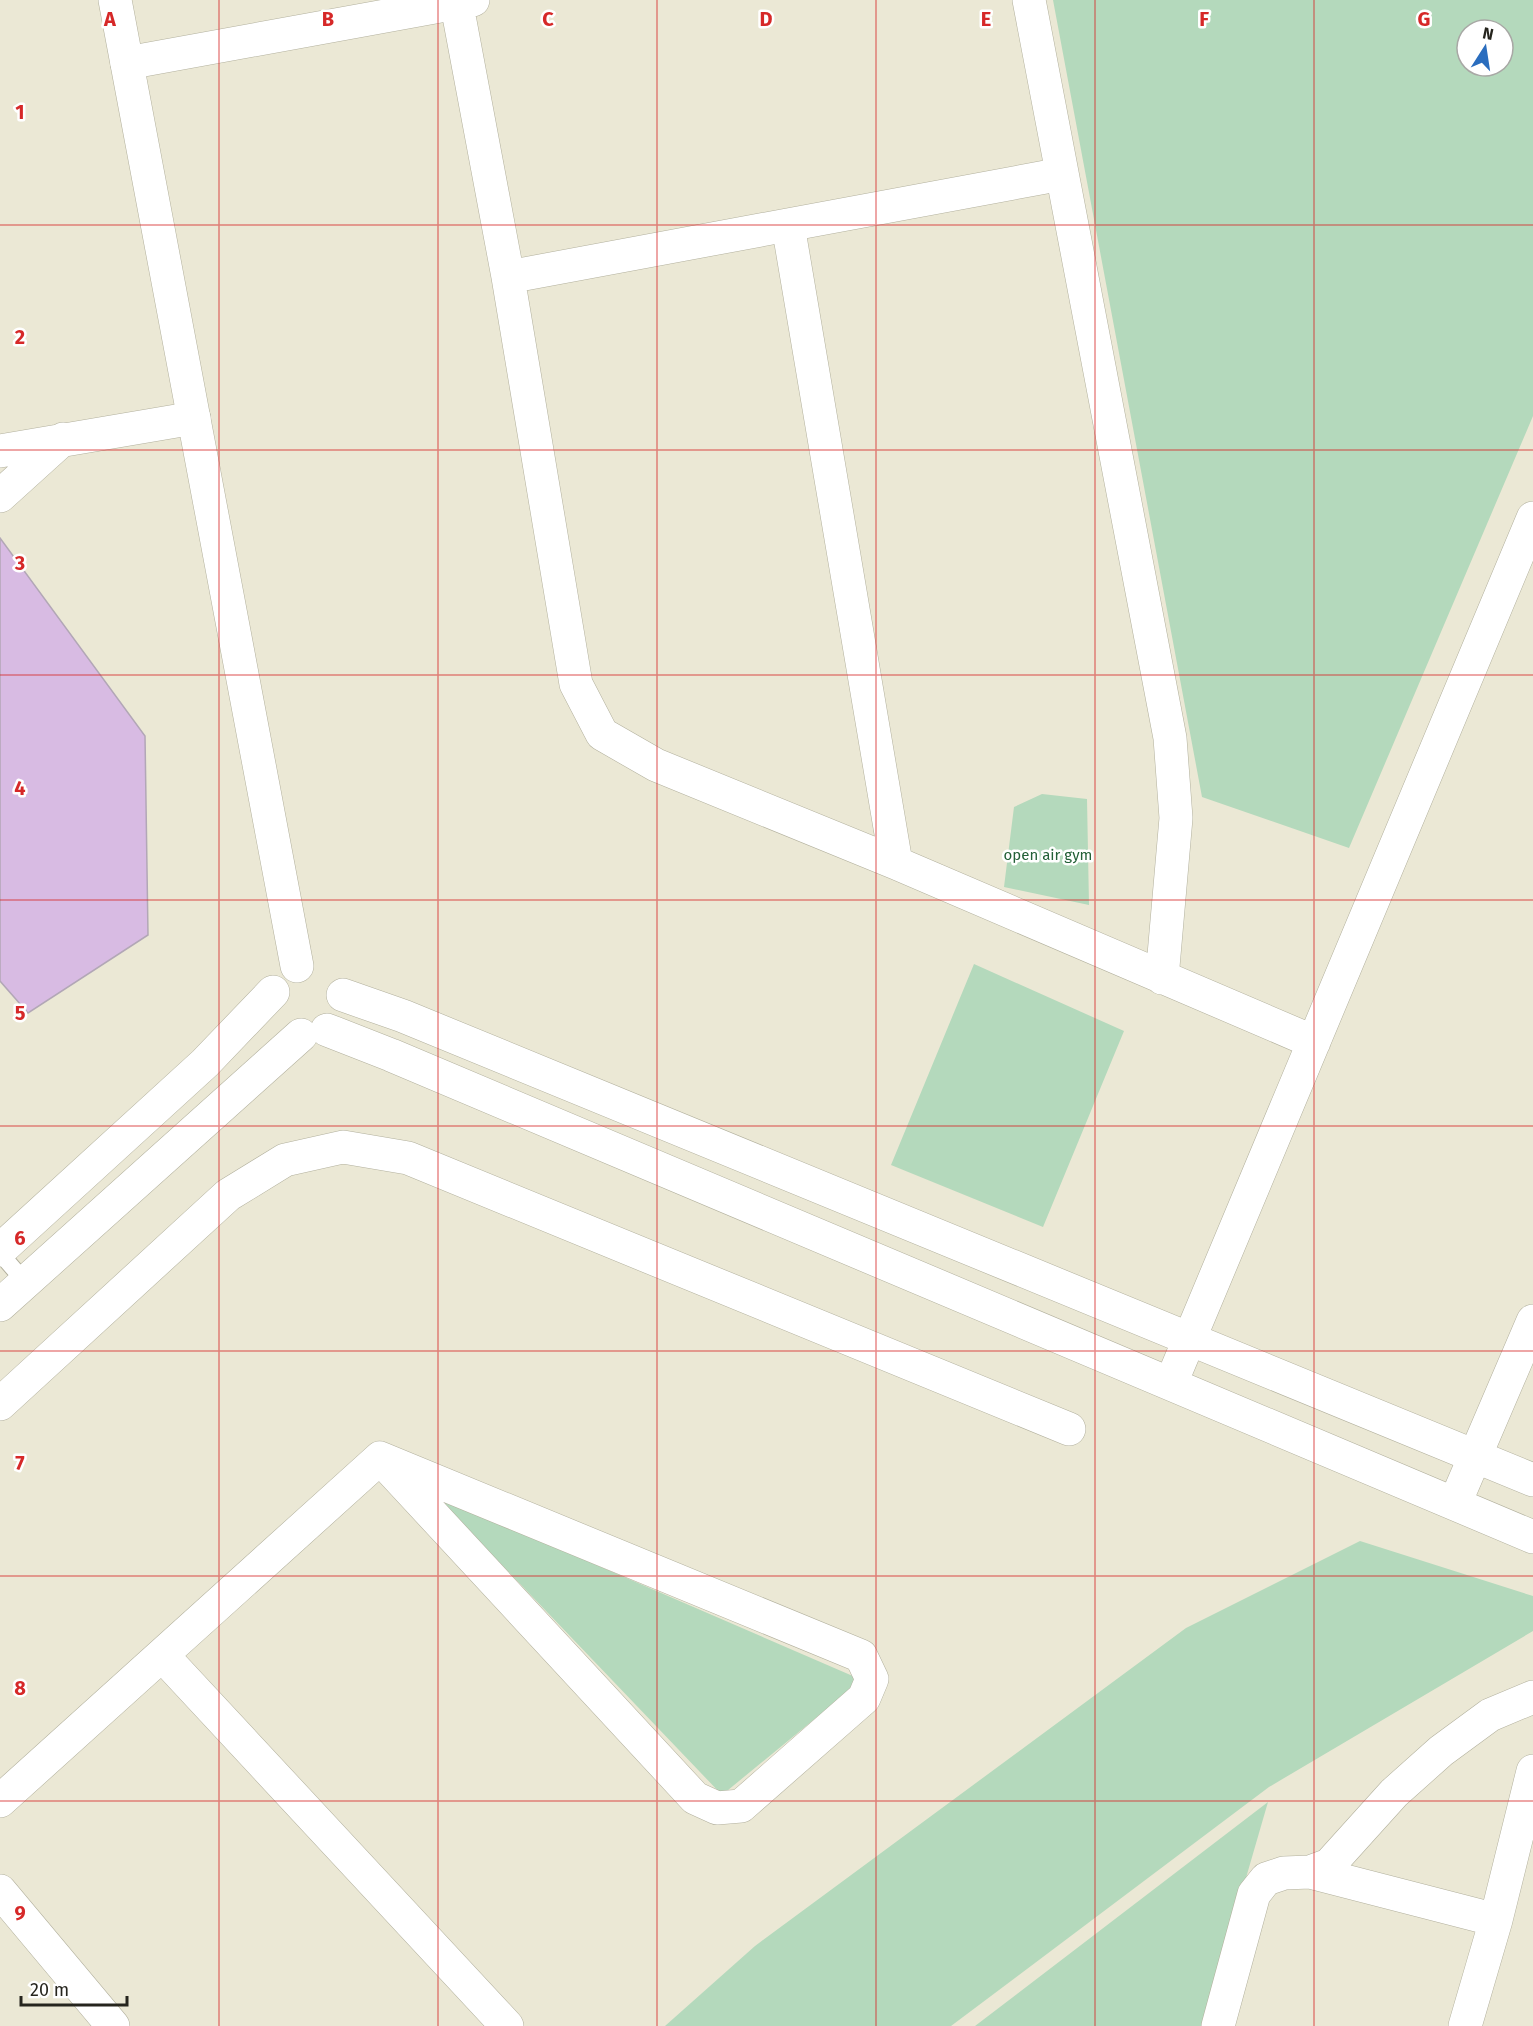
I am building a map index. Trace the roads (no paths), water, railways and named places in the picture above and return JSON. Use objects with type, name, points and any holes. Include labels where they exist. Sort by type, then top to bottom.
[{"type":"street","points":[[0,1305],[314,1032],[337,1021],[343,1007],[323,976],[194,418],[115,0]]},
{"type":"street","points":[[1029,0],[1170,738],[1176,818],[1162,978]]},
{"type":"street","points":[[127,63],[462,1],[576,684],[602,734],[656,765],[896,863],[1314,1042]]},
{"type":"street","points":[[508,277],[1062,174]]},
{"type":"street","points":[[788,225],[896,863]]},
{"type":"street","points":[[0,451],[194,418]]},
{"type":"street","points":[[0,496],[64,439]]},
{"type":"street","points":[[1171,1383],[1533,518]]},
{"type":"street","points":[[1533,1480],[425,1025],[323,976],[289,970],[277,982],[273,992],[273,1007],[278,1019],[285,1027],[314,1032],[402,1059],[1533,1537]]},
{"type":"street","points":[[0,1252],[205,1063],[273,992]]},
{"type":"street","points":[[0,1404],[228,1195],[285,1160],[343,1147],[408,1158],[1070,1429]]},
{"type":"street","points":[[1455,1503],[1533,1321]]},
{"type":"street","points":[[380,1458],[861,1656],[872,1679],[864,1698],[741,1806],[717,1808],[695,1798],[380,1458]]},
{"type":"street","points":[[0,1801],[380,1458]]},
{"type":"street","points":[[162,1655],[507,2026]]},
{"type":"street","points":[[1310,1872],[1329,1865],[1395,1793],[1441,1752],[1490,1715],[1533,1697]]},
{"type":"street","points":[[1465,2026],[1496,1920],[1533,1771]]},
{"type":"street","points":[[1218,2026],[1254,1894],[1266,1879],[1284,1873],[1310,1872],[1496,1920]]},
{"type":"street","points":[[0,1891],[113,2026]]},
{"type":"lane","points":[[0,1252],[26,1282]]},
{"type":"park label","name":"open air gym","points":[[1048,855]]}]
